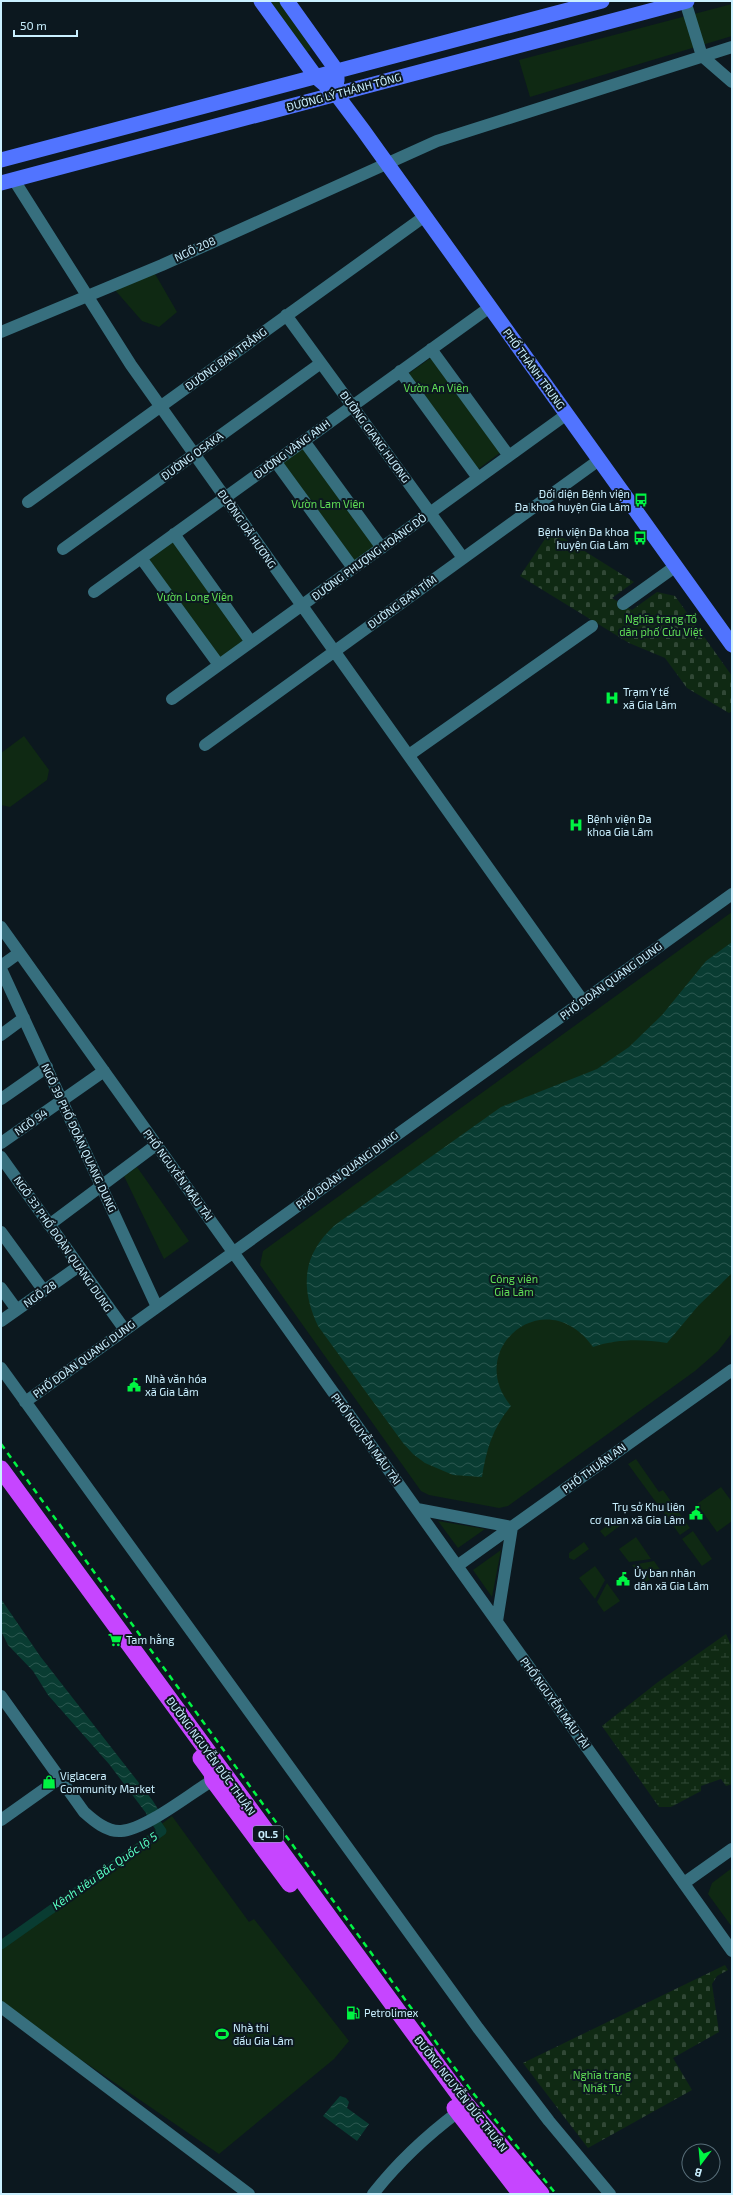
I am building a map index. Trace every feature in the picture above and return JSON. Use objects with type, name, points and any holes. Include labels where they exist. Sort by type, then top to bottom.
[{"type":"highway","name":"ĐƯỜNG NGUYỄN ĐỨC THUẬN","points":[[1,1469],[374,1988],[458,2112],[520,2194]]},
{"type":"highway","name":"ĐƯỜNG NGUYỄN ĐỨC THUẬN","points":[[1,1488],[212,1773],[212,1780],[465,2103],[541,2194]]},
{"type":"main road","name":"PHỐ THÀNH TRUNG","points":[[261,1],[316,77],[336,94],[732,645]]},
{"type":"main road","points":[[287,1],[337,71],[336,94]]},
{"type":"main road","name":"ĐƯỜNG LÝ THÁNH TÔNG","points":[[1,160],[316,77],[584,3],[602,1]]},
{"type":"main road","name":"ĐƯỜNG LÝ THÁNH TÔNG","points":[[7,181],[686,1]]},
{"type":"street","points":[[686,1],[702,56],[732,82]]},
{"type":"street","name":"NGÕ 208","points":[[1,332],[387,164],[418,148],[468,129],[732,47]]},
{"type":"street","name":"ĐƯỜNG DÃ HƯƠNG","points":[[7,181],[89,295],[131,365],[194,455],[583,1001]]},
{"type":"street","name":"ĐƯỜNG BAN TRẮNG","points":[[28,502],[424,216]]},
{"type":"street","name":"ĐƯỜNG VÀNG ANH","points":[[94,592],[490,307]]},
{"type":"street","name":"ĐƯỜNG GIANG HƯƠNG","points":[[286,315],[463,558]]},
{"type":"street","points":[[431,349],[509,456]]},
{"type":"street","name":"ĐƯỜNG OSAKA","points":[[63,549],[321,363]]},
{"type":"street","points":[[400,371],[478,478]]},
{"type":"street","name":"ĐƯỜNG PHƯỢNG HOÀNG ĐỎ","points":[[172,699],[567,414]]},
{"type":"street","points":[[304,441],[382,548]]},
{"type":"street","name":"ĐƯỜNG BAN TÍM","points":[[205,745],[599,460]]},
{"type":"street","points":[[275,461],[353,568]]},
{"type":"street","points":[[174,534],[251,642]]},
{"type":"street","points":[[141,558],[219,665]]},
{"type":"street","points":[[623,604],[676,566]]},
{"type":"street","points":[[408,755],[592,626]]},
{"type":"street","name":"PHỐ ĐOÀN QUANG DUNG","points":[[25,1402],[732,894]]},
{"type":"street","name":"PHỐ NGUYỄN MẬU TÀI","points":[[1,927],[732,1951]]},
{"type":"street","points":[[1,967],[19,953]]},
{"type":"street","name":"NGÕ 39 PHỐ ĐOÀN QUANG DUNG","points":[[1,967],[157,1307]]},
{"type":"street","points":[[1,1035],[24,1018]]},
{"type":"street","points":[[1,1098],[47,1067]]},
{"type":"street","name":"NGÕ 94","points":[[1,1143],[104,1071]]},
{"type":"street","points":[[49,1225],[156,1145]]},
{"type":"street","name":"NGÕ 33 PHỐ ĐOÀN QUANG DUNG","points":[[1,1157],[125,1330]]},
{"type":"street","points":[[1,1232],[44,1290]]},
{"type":"street","name":"NGÕ 28","points":[[1,1321],[79,1266]]},
{"type":"street","points":[[1,1288],[17,1310]]},
{"type":"street","points":[[1,1368],[486,2040],[549,2121],[610,2194]]},
{"type":"street","name":"PHỐ THUẬN AN","points":[[457,1566],[732,1370]]},
{"type":"street","points":[[417,1509],[512,1527],[497,1622]]},
{"type":"street","points":[[1,1696],[6,1712],[60,1778],[84,1812],[98,1825],[121,1831],[146,1823],[212,1780]]},
{"type":"street","points":[[1,1820],[60,1778]]},
{"type":"street","points":[[684,1883],[732,1849]]},
{"type":"street","points":[[1,2007],[250,2194]]},
{"type":"street","points":[[373,2194],[400,2161],[415,2146],[458,2112]]},
{"type":"green space","points":[[269,1],[280,1],[311,46],[310,51],[306,52]]},
{"type":"green space","points":[[732,4],[732,36],[530,97],[519,60]]},
{"type":"green space","points":[[154,272],[177,312],[159,327],[142,321],[115,290]]},
{"type":"green space","name":"Vườn An Viên","points":[[432,357],[501,452],[477,470],[408,374]]},
{"type":"green space","name":"Vườn Lam Viên","points":[[304,441],[382,548],[353,568],[275,461]]},
{"type":"green space","name":"Nghĩa trang Tổ dân phố Cửu Việt","points":[[551,530],[634,582],[612,598],[632,610],[657,592],[675,596],[732,676],[732,711],[729,713],[687,688],[665,658],[629,643],[520,576]]},
{"type":"green space","name":"Vườn Long Viên","points":[[174,534],[251,642],[219,665],[141,558]]},
{"type":"green space","points":[[24,736],[49,770],[47,780],[10,807],[1,805],[1,753]]},
{"type":"green space","name":"Công viên Gia Lâm","points":[[732,912],[732,1333],[718,1351],[695,1371],[508,1506],[499,1508],[429,1495],[421,1491],[260,1265],[263,1251]]},
{"type":"green space","points":[[137,1167],[189,1241],[164,1259],[124,1176]]},
{"type":"green space","points":[[636,1459],[659,1492],[663,1490],[690,1528],[680,1535],[628,1464]]},
{"type":"green space","points":[[721,1487],[732,1502],[732,1521],[717,1532],[697,1504]]},
{"type":"green space","points":[[616,1519],[621,1520],[621,1525],[605,1537],[600,1531]]},
{"type":"green space","points":[[438,1521],[485,1529],[458,1548]]},
{"type":"green space","points":[[693,1531],[712,1559],[702,1566],[682,1539]]},
{"type":"green space","points":[[636,1537],[651,1559],[629,1562],[619,1549]]},
{"type":"green space","points":[[584,1542],[589,1549],[574,1560],[569,1558],[569,1553]]},
{"type":"green space","points":[[501,1550],[492,1597],[473,1570]]},
{"type":"green space","points":[[654,1561],[661,1571],[645,1583],[632,1565]]},
{"type":"green space","points":[[595,1566],[605,1580],[595,1599],[579,1578]]},
{"type":"green space","points":[[607,1583],[620,1601],[604,1612],[597,1602]]},
{"type":"green space","points":[[726,1634],[732,1647],[732,1784],[726,1786],[721,1779],[701,1786],[701,1791],[671,1807],[659,1807],[602,1726],[658,1682]]},
{"type":"green space","points":[[172,1816],[249,1922],[254,1919],[349,2041],[334,2059],[219,2154],[1,2005],[1,1947]]},
{"type":"green space","points":[[732,1868],[732,1927],[708,1894],[712,1883]]},
{"type":"green space","name":"Nghĩa trang Nhất Tự","points":[[725,1965],[728,1970],[717,1976],[712,1984],[719,2032],[673,2058],[692,2090],[588,2148],[523,2063]]},
{"type":"water","name":"Công viên Gia Lâm","points":[[732,942],[732,1273],[698,1306],[667,1343],[630,1340],[611,1342],[593,1347],[574,1328],[554,1320],[534,1321],[516,1330],[503,1345],[497,1363],[499,1384],[511,1406],[499,1422],[491,1439],[482,1477],[453,1475],[425,1463],[413,1454],[403,1443],[318,1326],[308,1298],[307,1285],[307,1272],[310,1260],[316,1248],[324,1236],[335,1225],[501,1107],[597,1069],[629,1047],[662,1015],[706,961]]},
{"type":"water","points":[[1,1599],[40,1656],[153,1801],[164,1819],[155,1825],[109,1764],[48,1695],[33,1671],[8,1645],[1,1631]]},
{"type":"water","points":[[340,2096],[346,2098],[349,2102],[347,2108],[369,2124],[357,2141],[323,2116]]},
{"type":"waterway","name":"Kênh tiêu Bắc Quốc lộ 5","points":[[1,1945],[162,1831],[151,1815]]},
{"type":"railway","points":[[1,1444],[473,2093],[556,2194]]},
{"type":"place","name":"Đối diện Bệnh viện Đa khoa huyện Gia Lâm","points":[[641,500]]},
{"type":"place","name":"Bệnh viện Đa khoa huyện Gia Lâm","points":[[640,538]]},
{"type":"place","name":"Trạm Y tế xã Gia Lâm","points":[[612,698]]},
{"type":"place","name":"Bệnh viện Đa khoa Gia Lâm","points":[[576,825]]},
{"type":"place","name":"Nhà văn hóa xã Gia Lâm","points":[[134,1385]]},
{"type":"place","name":"Trụ sở Khu liên cơ quan xã Gia Lâm","points":[[696,1513]]},
{"type":"place","name":"Ủy ban nhân dân xã Gia Lâm","points":[[623,1579]]},
{"type":"place","name":"Tam hằng","points":[[115,1640]]},
{"type":"place","name":"Viglacera Community Market","points":[[49,1782]]},
{"type":"place","name":"Petrolimex","points":[[353,2013]]},
{"type":"place","name":"Nhà thi đấu Gia Lâm","points":[[222,2034]]}]
